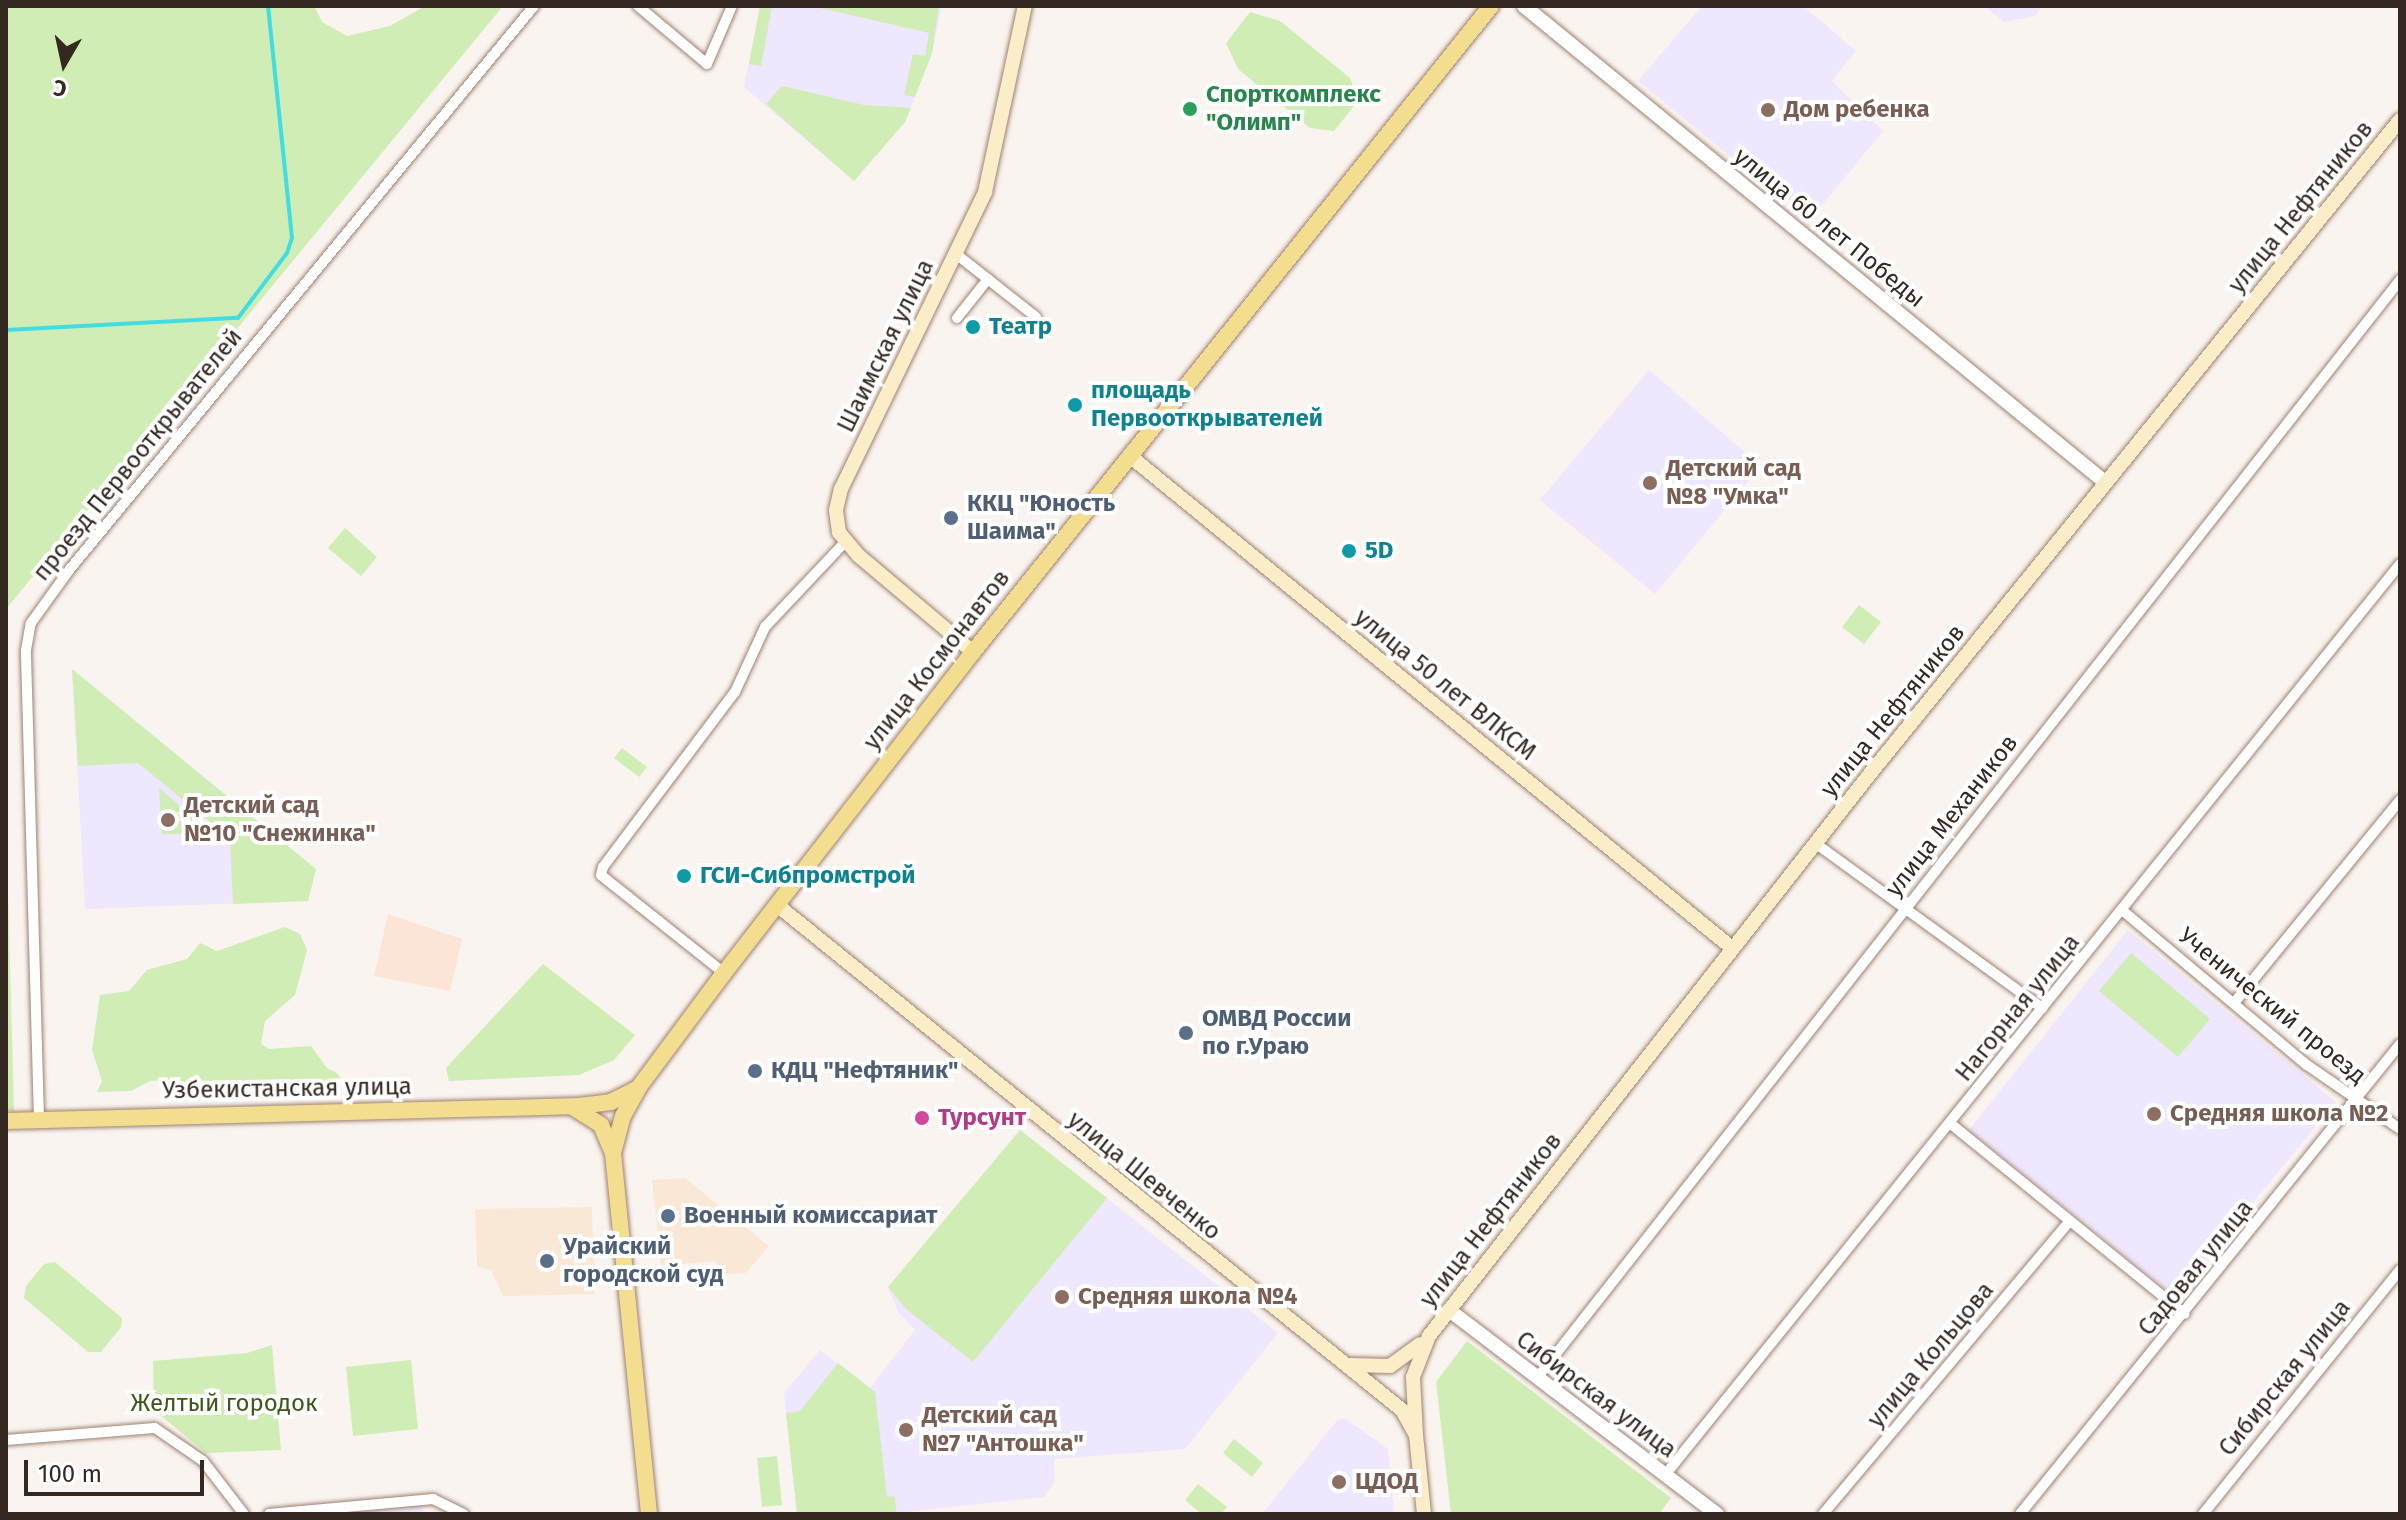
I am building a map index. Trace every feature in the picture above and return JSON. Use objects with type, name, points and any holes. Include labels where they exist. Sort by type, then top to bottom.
[{"type":"main road","name":"Шаимская улица","points":[[845,542],[836,517],[841,489],[990,178],[1025,6]]},
{"type":"main road","name":"улица Космонавтов","points":[[613,1153],[623,1116],[639,1087],[724,973],[973,652],[1491,6]]},
{"type":"main road","name":"улица Нефтяников","points":[[1345,1364],[1390,1366],[1429,1336],[1815,843],[2400,120]]},
{"type":"main road","name":"улица 50 лет ВЛКСМ","points":[[1130,456],[1732,948]]},
{"type":"main road","points":[[845,542],[973,652]]},
{"type":"main road","name":"улица Шевченко","points":[[777,905],[1402,1410],[1416,1435],[1424,1514]]},
{"type":"main road","name":"Узбекистанская улица","points":[[6,1121],[569,1107],[611,1102],[639,1087]]},
{"type":"main road","points":[[569,1107],[595,1119],[613,1153],[649,1514]]},
{"type":"main road","name":"улица Нефтяников","points":[[1416,1435],[1413,1377],[1429,1336]]},
{"type":"street","name":"проезд Первооткрывателей","points":[[39,1120],[26,666],[31,623],[70,569],[534,6]]},
{"type":"street","points":[[638,6],[707,64],[732,6]]},
{"type":"street","name":"улица 60 лет Победы","points":[[1524,6],[2106,483]]},
{"type":"street","points":[[956,254],[1036,317]]},
{"type":"street","points":[[957,318],[988,279]]},
{"type":"street","name":"улица Механиков","points":[[1537,1378],[2400,280]]},
{"type":"street","points":[[724,973],[601,875],[603,867],[729,701],[765,627],[845,542]]},
{"type":"street","name":"Нагорная улица","points":[[1665,1475],[2400,564]]},
{"type":"street","points":[[2234,1003],[2400,800]]},
{"type":"street","points":[[1815,843],[1903,910],[2042,1008]]},
{"type":"street","name":"Ученический проезд","points":[[2122,910],[2234,1003],[2356,1099],[2400,1129]]},
{"type":"street","name":"Садовая улица","points":[[2020,1514],[2185,1314],[2400,1044]]},
{"type":"street","points":[[1951,1124],[2185,1314]]},
{"type":"street","name":"улица Кольцова","points":[[1823,1514],[2070,1221]]},
{"type":"street","name":"Сибирская улица","points":[[2203,1514],[2400,1270]]},
{"type":"street","name":"Сибирская улица","points":[[1449,1310],[1717,1514]]},
{"type":"street","points":[[6,1440],[155,1428],[203,1461],[244,1514]]},
{"type":"street","points":[[269,1514],[428,1499],[444,1501],[464,1514]]},
{"type":"shaded area","points":[[760,6],[941,9],[932,53],[905,122],[854,181],[744,87]]},
{"type":"shaded area","name":"Дом ребенка","points":[[1702,6],[1803,6],[1856,51],[1832,81],[1883,131],[1809,221],[1638,81]]},
{"type":"shaded area","points":[[1984,6],[2042,6],[2035,16],[2004,22]]},
{"type":"shaded area","name":"Детский сад №8 \"Умка\"","points":[[1649,370],[1761,466],[1655,594],[1540,500]]},
{"type":"shaded area","name":"Детский сад №10 \"Снежинка\"","points":[[72,669],[316,869],[308,901],[85,909]]},
{"type":"shaded area","points":[[388,914],[462,939],[450,991],[374,976]]},
{"type":"shaded area","name":"Средняя школа №2","points":[[2128,930],[2336,1102],[2175,1297],[1969,1130]]},
{"type":"shaded area","name":"Средняя школа №4","points":[[1020,1130],[1278,1333],[1185,1449],[1054,1459],[1055,1481],[1044,1497],[888,1514],[797,1514],[784,1393],[820,1350],[870,1388],[915,1330],[898,1312],[888,1287]]},
{"type":"shaded area","points":[[685,1178],[769,1246],[746,1273],[718,1275],[716,1261],[661,1266],[652,1180]]},
{"type":"shaded area","points":[[592,1207],[595,1294],[503,1296],[491,1270],[477,1267],[475,1209]]},
{"type":"shaded area","name":"ЦДОД","points":[[1344,1418],[1388,1449],[1394,1514],[1262,1514],[1338,1419]]},
{"type":"shaded area","points":[[422,1505],[424,1514],[322,1514]]},
{"type":"green space","points":[[6,6],[314,6],[322,22],[347,36],[390,26],[425,6],[503,6],[6,609]]},
{"type":"green space","points":[[760,6],[772,6],[761,66],[749,64]]},
{"type":"green space","points":[[812,6],[939,6],[932,53],[915,97],[904,95],[913,54],[925,56],[929,33]]},
{"type":"green space","points":[[1250,12],[1280,21],[1350,78],[1358,101],[1334,131],[1310,128],[1238,69],[1226,43]]},
{"type":"green space","points":[[782,86],[864,105],[911,108],[905,122],[854,181],[766,104]]},
{"type":"green space","points":[[345,528],[377,557],[361,576],[328,548]]},
{"type":"green space","points":[[1859,605],[1881,622],[1864,644],[1842,627]]},
{"type":"green space","points":[[72,669],[316,869],[308,901],[233,904],[230,838],[138,763],[78,766]]},
{"type":"green space","points":[[622,748],[647,767],[639,777],[614,758]]},
{"type":"green space","points":[[159,788],[212,834],[162,834]]},
{"type":"green space","points":[[6,822],[14,1111],[6,1111]]},
{"type":"green space","points":[[285,927],[300,934],[307,950],[295,995],[265,1021],[261,1044],[269,1049],[311,1046],[327,1068],[341,1079],[335,1086],[199,1093],[173,1080],[150,1081],[131,1091],[97,1092],[102,1081],[92,1050],[100,995],[129,991],[147,970],[187,959],[200,943],[217,951]]},
{"type":"green space","points":[[2131,953],[2210,1019],[2178,1057],[2099,991]]},
{"type":"green space","points":[[543,964],[635,1035],[614,1060],[579,1075],[449,1081],[446,1068]]},
{"type":"green space","points":[[1020,1130],[1107,1198],[973,1362],[905,1308],[888,1287]]},
{"type":"green space","points":[[55,1262],[122,1318],[121,1327],[101,1352],[88,1352],[24,1298],[26,1286],[44,1264]]},
{"type":"green space","points":[[1467,1341],[1671,1498],[1659,1514],[1451,1514],[1436,1382]]},
{"type":"green space","name":"Желтый городок","points":[[272,1345],[281,1450],[206,1453],[154,1410],[153,1361],[247,1353]]},
{"type":"green space","points":[[411,1360],[418,1429],[353,1436],[346,1367]]},
{"type":"green space","points":[[838,1363],[875,1392],[887,1497],[895,1496],[896,1513],[797,1514],[786,1413],[800,1411]]},
{"type":"green space","points":[[1234,1439],[1263,1463],[1252,1477],[1223,1453]]},
{"type":"green space","points":[[777,1456],[782,1505],[762,1507],[757,1458]]},
{"type":"green space","points":[[1198,1484],[1227,1507],[1221,1514],[1202,1514],[1185,1500]]},
{"type":"waterway","points":[[6,330],[238,318],[287,253],[292,238],[268,6]]},
{"type":"place","name":"Спорткомплекс \"Олимп\"","points":[[1190,109]]},
{"type":"place","name":"Дом ребенка","points":[[1768,110]]},
{"type":"place","name":"Театр","points":[[973,327]]},
{"type":"place","name":"площадь Первооткрывателей","points":[[1075,405]]},
{"type":"place","name":"Детский сад №8 \"Умка\"","points":[[1650,483]]},
{"type":"place","name":"ККЦ \"Юность Шаима\"","points":[[951,518]]},
{"type":"place","name":"5D","points":[[1349,551]]},
{"type":"place","name":"Детский сад №10 \"Снежинка\"","points":[[168,820]]},
{"type":"place","name":"ГСИ-Сибпромстрой","points":[[684,876]]},
{"type":"place","name":"ОМВД России по г.Ураю","points":[[1186,1033]]},
{"type":"place","name":"КДЦ \"Нефтяник\"","points":[[755,1071]]},
{"type":"place","name":"Средняя школа №2","points":[[2154,1114]]},
{"type":"place","name":"Турсунт","points":[[922,1118]]},
{"type":"place","name":"Военный комиссариат","points":[[668,1216]]},
{"type":"place","name":"Урайский городской суд","points":[[547,1261]]},
{"type":"place","name":"Средняя школа №4","points":[[1062,1297]]},
{"type":"place","name":"Детский сад №7 \"Антошка\"","points":[[906,1430]]},
{"type":"place","name":"ЦДОД","points":[[1339,1482]]}]
